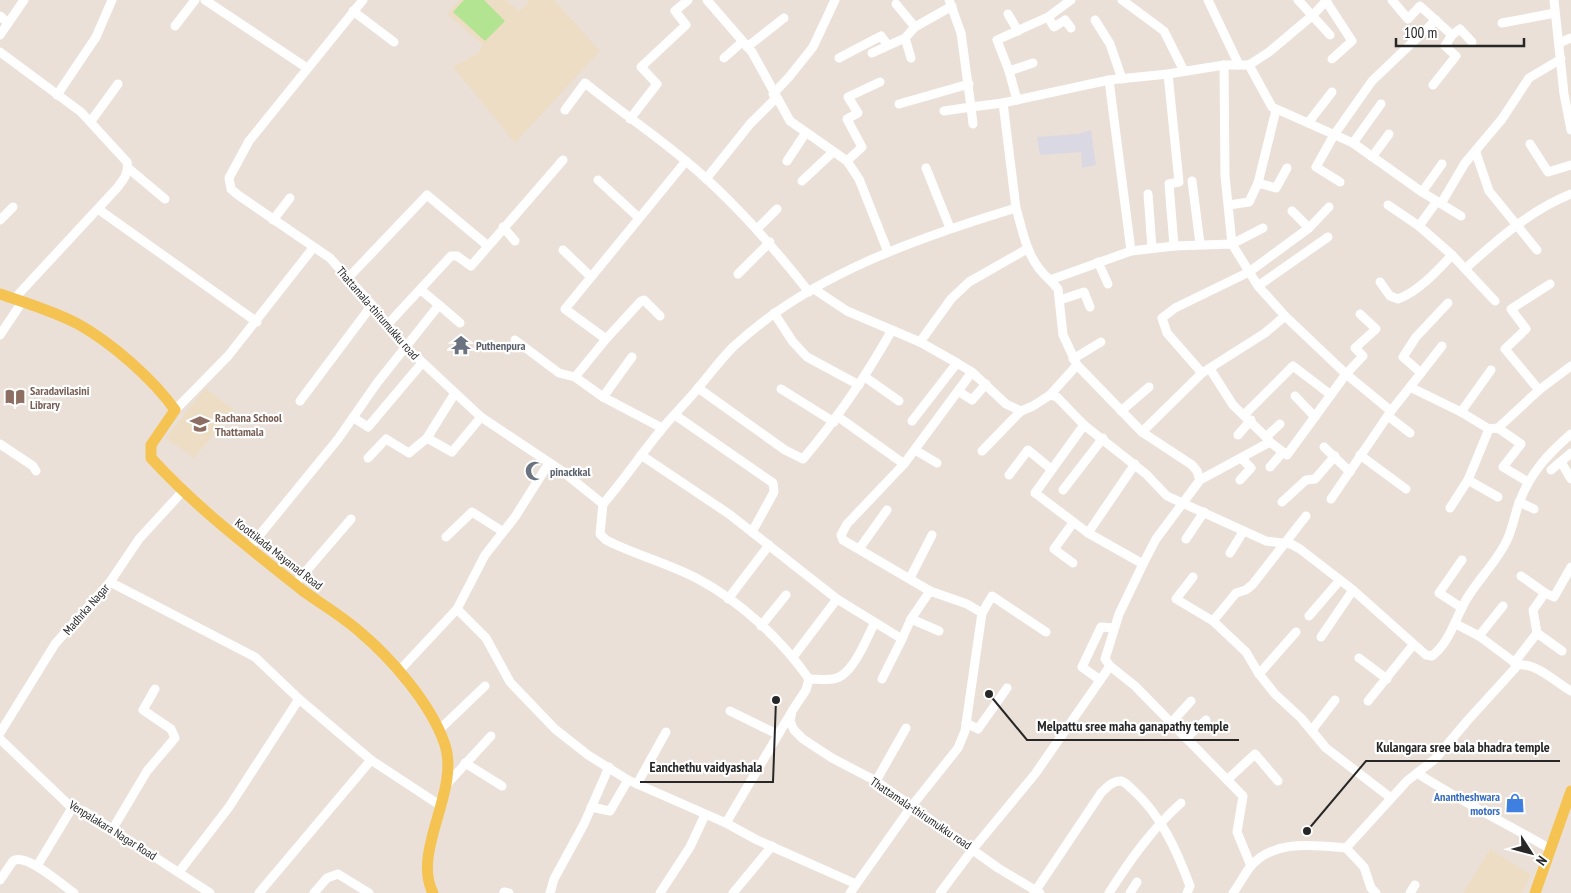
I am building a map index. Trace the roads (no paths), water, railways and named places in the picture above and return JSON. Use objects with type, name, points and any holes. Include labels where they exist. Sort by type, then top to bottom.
[{"type":"main road","points":[[0,294],[78,324],[116,350],[165,396],[175,410]]},
{"type":"main road","name":"Koottikada Mayanad Road","points":[[175,410],[151,445],[151,458],[182,492],[249,548],[359,631],[400,670],[439,730],[445,743],[449,775],[428,854],[431,892]]},
{"type":"main road","points":[[1535,893],[1571,790]]},
{"type":"street","points":[[0,35],[24,0]]},
{"type":"street","points":[[57,95],[96,37],[112,0]]},
{"type":"street","points":[[175,26],[194,0]]},
{"type":"street","points":[[205,0],[307,68]]},
{"type":"street","name":"Thattamala-thirumukku road","points":[[363,0],[353,10],[250,141],[229,178],[234,192],[330,258],[406,347],[481,417],[549,463],[603,504]]},
{"type":"street","points":[[630,119],[657,84],[641,67],[686,25],[675,11],[688,0]]},
{"type":"street","points":[[708,0],[766,74],[774,96],[790,121],[847,161],[859,179],[888,252]]},
{"type":"street","points":[[706,179],[813,47],[834,0]]},
{"type":"street","points":[[1017,100],[1009,71],[997,40],[1048,17],[1071,0]]},
{"type":"street","points":[[1122,0],[1164,31],[1184,72]]},
{"type":"street","points":[[1208,0],[1239,65]]},
{"type":"street","points":[[1298,0],[1330,35]]},
{"type":"street","points":[[944,111],[1003,104],[1109,80],[1184,72],[1224,65],[1249,64],[1269,52],[1313,15],[1326,0],[1352,41],[1332,59]]},
{"type":"street","points":[[1392,0],[1408,19],[1420,6],[1452,36]]},
{"type":"street","points":[[1554,0],[1571,130]]},
{"type":"street","points":[[872,53],[887,44],[904,38],[915,27],[951,3],[961,34],[973,124]]},
{"type":"street","points":[[896,4],[915,27]]},
{"type":"street","points":[[353,10],[394,42]]},
{"type":"street","points":[[1502,23],[1555,13]]},
{"type":"street","points":[[1008,14],[1018,31]]},
{"type":"street","points":[[0,16],[8,23]]},
{"type":"street","points":[[1048,17],[1054,27],[1065,20],[1071,28]]},
{"type":"street","points":[[724,58],[784,18]]},
{"type":"street","points":[[1095,20],[1110,44],[1122,79]]},
{"type":"street","points":[[1340,182],[1316,167],[1334,135],[1372,81],[1436,20]]},
{"type":"street","points":[[1433,85],[1456,56],[1445,46],[1452,36],[1460,29],[1472,42]]},
{"type":"street","points":[[839,58],[881,36],[887,44]]},
{"type":"street","points":[[904,38],[911,58]]},
{"type":"street","points":[[1559,43],[1571,38]]},
{"type":"street","points":[[0,52],[91,121],[127,162],[128,168],[123,180],[18,300],[0,335]]},
{"type":"street","points":[[1418,226],[1439,202],[1465,163],[1476,153],[1530,78],[1561,59]]},
{"type":"street","points":[[1009,71],[1033,63]]},
{"type":"street","points":[[1249,64],[1268,102],[1276,110],[1308,122],[1353,143],[1422,192],[1462,216]]},
{"type":"street","points":[[1224,65],[1225,176],[1232,244],[1258,286],[1286,316],[1410,433]]},
{"type":"street","points":[[1168,74],[1178,182],[1170,184],[1174,246]]},
{"type":"street","points":[[1109,80],[1131,251]]},
{"type":"street","points":[[847,161],[862,147],[847,119],[858,113],[848,97],[880,82]]},
{"type":"street","points":[[565,110],[585,83],[686,161],[706,179],[770,242],[812,291],[847,311],[920,342],[957,362],[972,372],[1006,404],[1021,411]]},
{"type":"street","points":[[91,121],[118,84]]},
{"type":"street","points":[[899,104],[969,84]]},
{"type":"street","points":[[1308,122],[1332,92]]},
{"type":"street","points":[[1003,104],[1016,208],[1027,249],[1037,269],[1058,289],[1063,335],[1075,362],[1142,432],[1192,465],[1197,471],[1200,480]]},
{"type":"street","points":[[1353,143],[1381,104]]},
{"type":"street","points":[[1229,205],[1249,202],[1258,183],[1276,110]]},
{"type":"street","points":[[787,161],[806,134]]},
{"type":"street","points":[[1372,156],[1389,134]]},
{"type":"street","points":[[1530,144],[1548,172],[1571,165]]},
{"type":"street","points":[[802,181],[833,152]]},
{"type":"street","points":[[1476,153],[1489,191],[1537,250]]},
{"type":"street","points":[[388,324],[451,256],[457,256],[471,266],[503,227],[564,160]]},
{"type":"street","points":[[606,339],[565,309],[638,217],[686,161]]},
{"type":"street","points":[[1422,192],[1442,164]]},
{"type":"street","points":[[128,168],[165,199]]},
{"type":"street","points":[[926,168],[950,228]]},
{"type":"street","points":[[1258,183],[1276,188],[1287,168]]},
{"type":"street","points":[[598,180],[638,217]]},
{"type":"street","points":[[1192,181],[1200,244]]},
{"type":"street","points":[[348,278],[427,194],[488,246]]},
{"type":"street","points":[[1148,194],[1152,248]]},
{"type":"street","points":[[1466,268],[1517,225],[1571,194]]},
{"type":"street","points":[[273,220],[290,198]]},
{"type":"street","points":[[1388,205],[1418,226],[1452,254],[1495,301]]},
{"type":"street","points":[[0,220],[13,207]]},
{"type":"street","points":[[1329,207],[1309,228],[1249,272],[1175,308],[1162,318],[1167,334],[1206,371],[1233,405],[1282,453],[1287,455],[1346,374],[1363,356],[1355,348],[1376,329],[1360,314]]},
{"type":"street","points":[[809,679],[793,657],[761,626],[728,599],[698,579],[606,540],[600,534],[603,504],[627,476],[662,428],[732,348],[774,313],[888,252],[950,228],[1016,208]]},
{"type":"street","points":[[98,209],[257,322]]},
{"type":"street","points":[[757,229],[777,209]]},
{"type":"street","points":[[1292,211],[1309,228]]},
{"type":"street","points":[[503,227],[515,241]]},
{"type":"street","points":[[1050,280],[1131,251],[1200,244],[1232,244],[1263,228]]},
{"type":"street","points":[[1258,286],[1328,237]]},
{"type":"street","points":[[738,274],[770,242]]},
{"type":"street","points":[[175,410],[228,356],[257,322],[314,248]]},
{"type":"street","points":[[920,342],[951,299],[969,282],[1027,249]]},
{"type":"street","points":[[563,250],[591,277]]},
{"type":"street","points":[[1380,282],[1390,296],[1398,299],[1422,284],[1452,254]]},
{"type":"street","points":[[1098,262],[1108,284]]},
{"type":"street","points":[[1540,390],[1504,349],[1526,329],[1511,309],[1550,284]]},
{"type":"street","points":[[421,290],[460,323]]},
{"type":"street","points":[[1060,300],[1084,292],[1090,307]]},
{"type":"street","points":[[575,377],[606,339],[644,300],[660,316]]},
{"type":"street","points":[[1421,373],[1402,357],[1416,337],[1448,303]]},
{"type":"street","points":[[300,401],[372,305]]},
{"type":"street","points":[[249,548],[354,418],[377,383],[439,305]]},
{"type":"street","points":[[774,313],[792,342],[807,357],[858,385]]},
{"type":"street","points":[[1142,432],[1206,371],[1286,316]]},
{"type":"street","points":[[698,388],[785,450],[803,459],[836,419],[858,385],[866,377],[892,330]]},
{"type":"street","points":[[515,340],[560,373],[575,377],[604,397],[662,428]]},
{"type":"street","points":[[982,451],[1021,411],[1050,395],[1075,362],[1101,342]]},
{"type":"street","points":[[1331,499],[1389,414],[1442,346]]},
{"type":"street","points":[[604,397],[632,357]]},
{"type":"street","points":[[912,421],[957,362]]},
{"type":"street","points":[[354,418],[368,427],[422,363]]},
{"type":"street","points":[[1238,435],[1247,418],[1293,366],[1331,395]]},
{"type":"street","points":[[1450,508],[1468,480],[1493,429],[1571,366]]},
{"type":"street","points":[[1461,412],[1491,370]]},
{"type":"street","points":[[972,372],[904,464],[844,529],[841,535],[843,540],[930,591],[967,604],[982,613]]},
{"type":"street","points":[[866,377],[899,401]]},
{"type":"street","points":[[958,390],[972,400],[986,384]]},
{"type":"street","points":[[1121,411],[1149,387]]},
{"type":"street","points":[[1410,387],[1521,444],[1503,467],[1528,482]]},
{"type":"street","points":[[781,389],[836,419],[904,464]]},
{"type":"street","points":[[368,458],[386,439],[408,453],[427,438],[455,393]]},
{"type":"street","points":[[1050,395],[1057,397],[1084,425],[1135,464],[1166,496],[1182,505],[1204,512],[1243,532],[1266,541],[1284,543],[1300,549],[1353,590],[1413,645],[1426,655],[1432,656],[1438,651],[1456,624],[1462,608],[1508,538],[1519,502],[1528,482],[1543,459],[1571,434]]},
{"type":"street","points":[[1295,396],[1315,417]]},
{"type":"street","points":[[675,414],[773,483],[774,492],[752,532]]},
{"type":"street","points":[[427,438],[452,452],[481,417]]},
{"type":"street","points":[[1251,866],[1237,832],[1243,796],[1135,686],[1110,666],[1105,659],[1114,628],[1156,539],[1200,480],[1242,458],[1268,439],[1280,424]]},
{"type":"street","points":[[1084,425],[1035,493],[1088,533],[1143,564]]},
{"type":"street","points":[[1063,490],[1103,438]]},
{"type":"street","points":[[0,444],[33,466],[36,471]]},
{"type":"street","points":[[1324,446],[1350,472]]},
{"type":"street","points":[[915,450],[937,463]]},
{"type":"street","points":[[1010,476],[1028,450],[1051,469]]},
{"type":"street","points":[[1270,467],[1282,453]]},
{"type":"street","points":[[1551,470],[1571,453]]},
{"type":"street","points":[[641,455],[752,532],[837,600],[874,624],[902,639]]},
{"type":"street","points":[[1360,455],[1406,489]]},
{"type":"street","points":[[1282,502],[1306,480],[1315,479],[1334,456]]},
{"type":"street","points":[[1240,480],[1251,468],[1242,458]]},
{"type":"street","points":[[1561,462],[1571,479]]},
{"type":"street","points":[[400,670],[457,608],[485,555],[515,516],[549,463]]},
{"type":"street","points":[[1088,533],[1135,464]]},
{"type":"street","points":[[1468,480],[1498,497]]},
{"type":"street","name":"Madhrka Nagar","points":[[0,733],[55,644],[110,582],[139,539],[182,492]]},
{"type":"street","points":[[1519,502],[1534,509]]},
{"type":"street","points":[[859,549],[887,510]]},
{"type":"street","points":[[446,537],[472,512],[502,531]]},
{"type":"street","points":[[1186,539],[1204,512]]},
{"type":"street","points":[[1213,621],[1236,593],[1246,590],[1253,584],[1306,516]]},
{"type":"street","points":[[295,584],[351,519]]},
{"type":"street","points":[[1073,523],[1054,549],[1073,564]]},
{"type":"street","points":[[1230,553],[1243,532]]},
{"type":"street","points":[[910,578],[932,536]]},
{"type":"street","points":[[728,599],[769,545]]},
{"type":"street","points":[[1462,560],[1439,592],[1462,608]]},
{"type":"street","points":[[1520,576],[1554,597],[1571,567]]},
{"type":"street","points":[[1192,577],[1176,599],[1213,621],[1246,652],[1259,674],[1275,694],[1312,730],[1326,748],[1391,798]]},
{"type":"street","points":[[1309,616],[1340,580]]},
{"type":"street","points":[[110,582],[255,657],[299,699],[371,760],[441,806]]},
{"type":"street","points":[[1321,637],[1353,590]]},
{"type":"street","points":[[882,679],[911,619],[930,591]]},
{"type":"street","points":[[1545,593],[1533,610],[1538,633],[1562,651]]},
{"type":"street","points":[[761,626],[786,595]]},
{"type":"street","points":[[850,893],[912,807],[958,748],[966,723],[982,613],[992,596],[1046,632]]},
{"type":"street","points":[[793,657],[837,600]]},
{"type":"street","points":[[1479,636],[1503,606]]},
{"type":"street","points":[[457,608],[486,638],[510,682],[548,722],[588,754],[636,784],[726,823],[856,884]]},
{"type":"street","points":[[911,619],[939,631]]},
{"type":"street","points":[[809,679],[834,679],[842,676],[850,669],[874,624]]},
{"type":"street","points":[[1456,624],[1479,636],[1516,664],[1528,665],[1537,669],[1571,691]]},
{"type":"street","points":[[1100,680],[1082,667],[1101,628],[1114,628]]},
{"type":"street","points":[[1259,674],[1296,632]]},
{"type":"street","points":[[1346,848],[1391,798],[1435,759],[1516,664],[1538,633]]},
{"type":"street","points":[[1368,701],[1413,645]]},
{"type":"street","points":[[1359,658],[1387,679]]},
{"type":"street","points":[[940,893],[973,849],[1035,774],[1110,666]]},
{"type":"street","points":[[726,823],[766,758],[777,734],[806,690],[809,679]]},
{"type":"street","points":[[439,730],[485,686]]},
{"type":"street","points":[[966,723],[978,729],[1007,688]]},
{"type":"street","points":[[112,830],[147,771],[175,738],[171,729],[143,710],[155,690]]},
{"type":"street","points":[[179,872],[229,807],[299,699]]},
{"type":"street","points":[[1312,730],[1335,700]]},
{"type":"street","points":[[1171,723],[1191,701]]},
{"type":"street","name":"Thattamala-thirumukku road","points":[[792,711],[790,721],[794,730],[803,739],[832,758],[876,781],[1037,892]]},
{"type":"street","points":[[730,712],[777,734]]},
{"type":"street","points":[[1186,738],[1206,720]]},
{"type":"street","points":[[876,781],[906,728]]},
{"type":"street","points":[[636,784],[666,732]]},
{"type":"street","points":[[446,785],[491,736]]},
{"type":"street","name":"Venpalakara Nagar Road","points":[[0,739],[72,808],[84,811],[210,893]]},
{"type":"street","points":[[1227,780],[1255,754],[1278,781]]},
{"type":"street","points":[[259,893],[371,760]]},
{"type":"street","points":[[465,763],[502,786]]},
{"type":"street","points":[[550,893],[609,767]]},
{"type":"street","points":[[1417,773],[1459,800],[1484,811],[1550,849]]},
{"type":"street","points":[[591,807],[610,811],[628,780]]},
{"type":"street","points":[[1037,892],[1061,851],[1102,793],[1110,784],[1124,782],[1142,798],[1161,821],[1190,886],[1187,893]]},
{"type":"street","points":[[1109,893],[1133,857],[1161,821],[1181,803]]},
{"type":"street","points":[[36,866],[72,808]]},
{"type":"street","points":[[660,893],[690,847],[705,815]]},
{"type":"street","points":[[1233,893],[1251,866],[1273,850],[1291,845],[1346,848],[1364,867],[1371,888],[1376,893]]},
{"type":"street","points":[[734,893],[772,846]]},
{"type":"street","points":[[0,880],[17,858],[26,860],[36,866],[74,893]]},
{"type":"street","points":[[314,893],[327,878],[338,874],[369,893]]},
{"type":"street","points":[[1130,893],[1137,882]]},
{"type":"place","name":"Puthenpura","points":[[461,345]]},
{"type":"place","name":"Saradavilasini Library","points":[[15,397]]},
{"type":"place","name":"Rachana School Thattamala","points":[[200,424]]},
{"type":"place","name":"pinackkal","points":[[535,471]]},
{"type":"place","name":"Melpattu sree maha ganapathy temple","points":[[989,694]]},
{"type":"place","name":"Eanchethu vaidyashala","points":[[776,700]]},
{"type":"place","name":"Anantheshwara motors","points":[[1515,803]]},
{"type":"place","name":"Kulangara sree bala bhadra temple","points":[[1307,831]]}]
